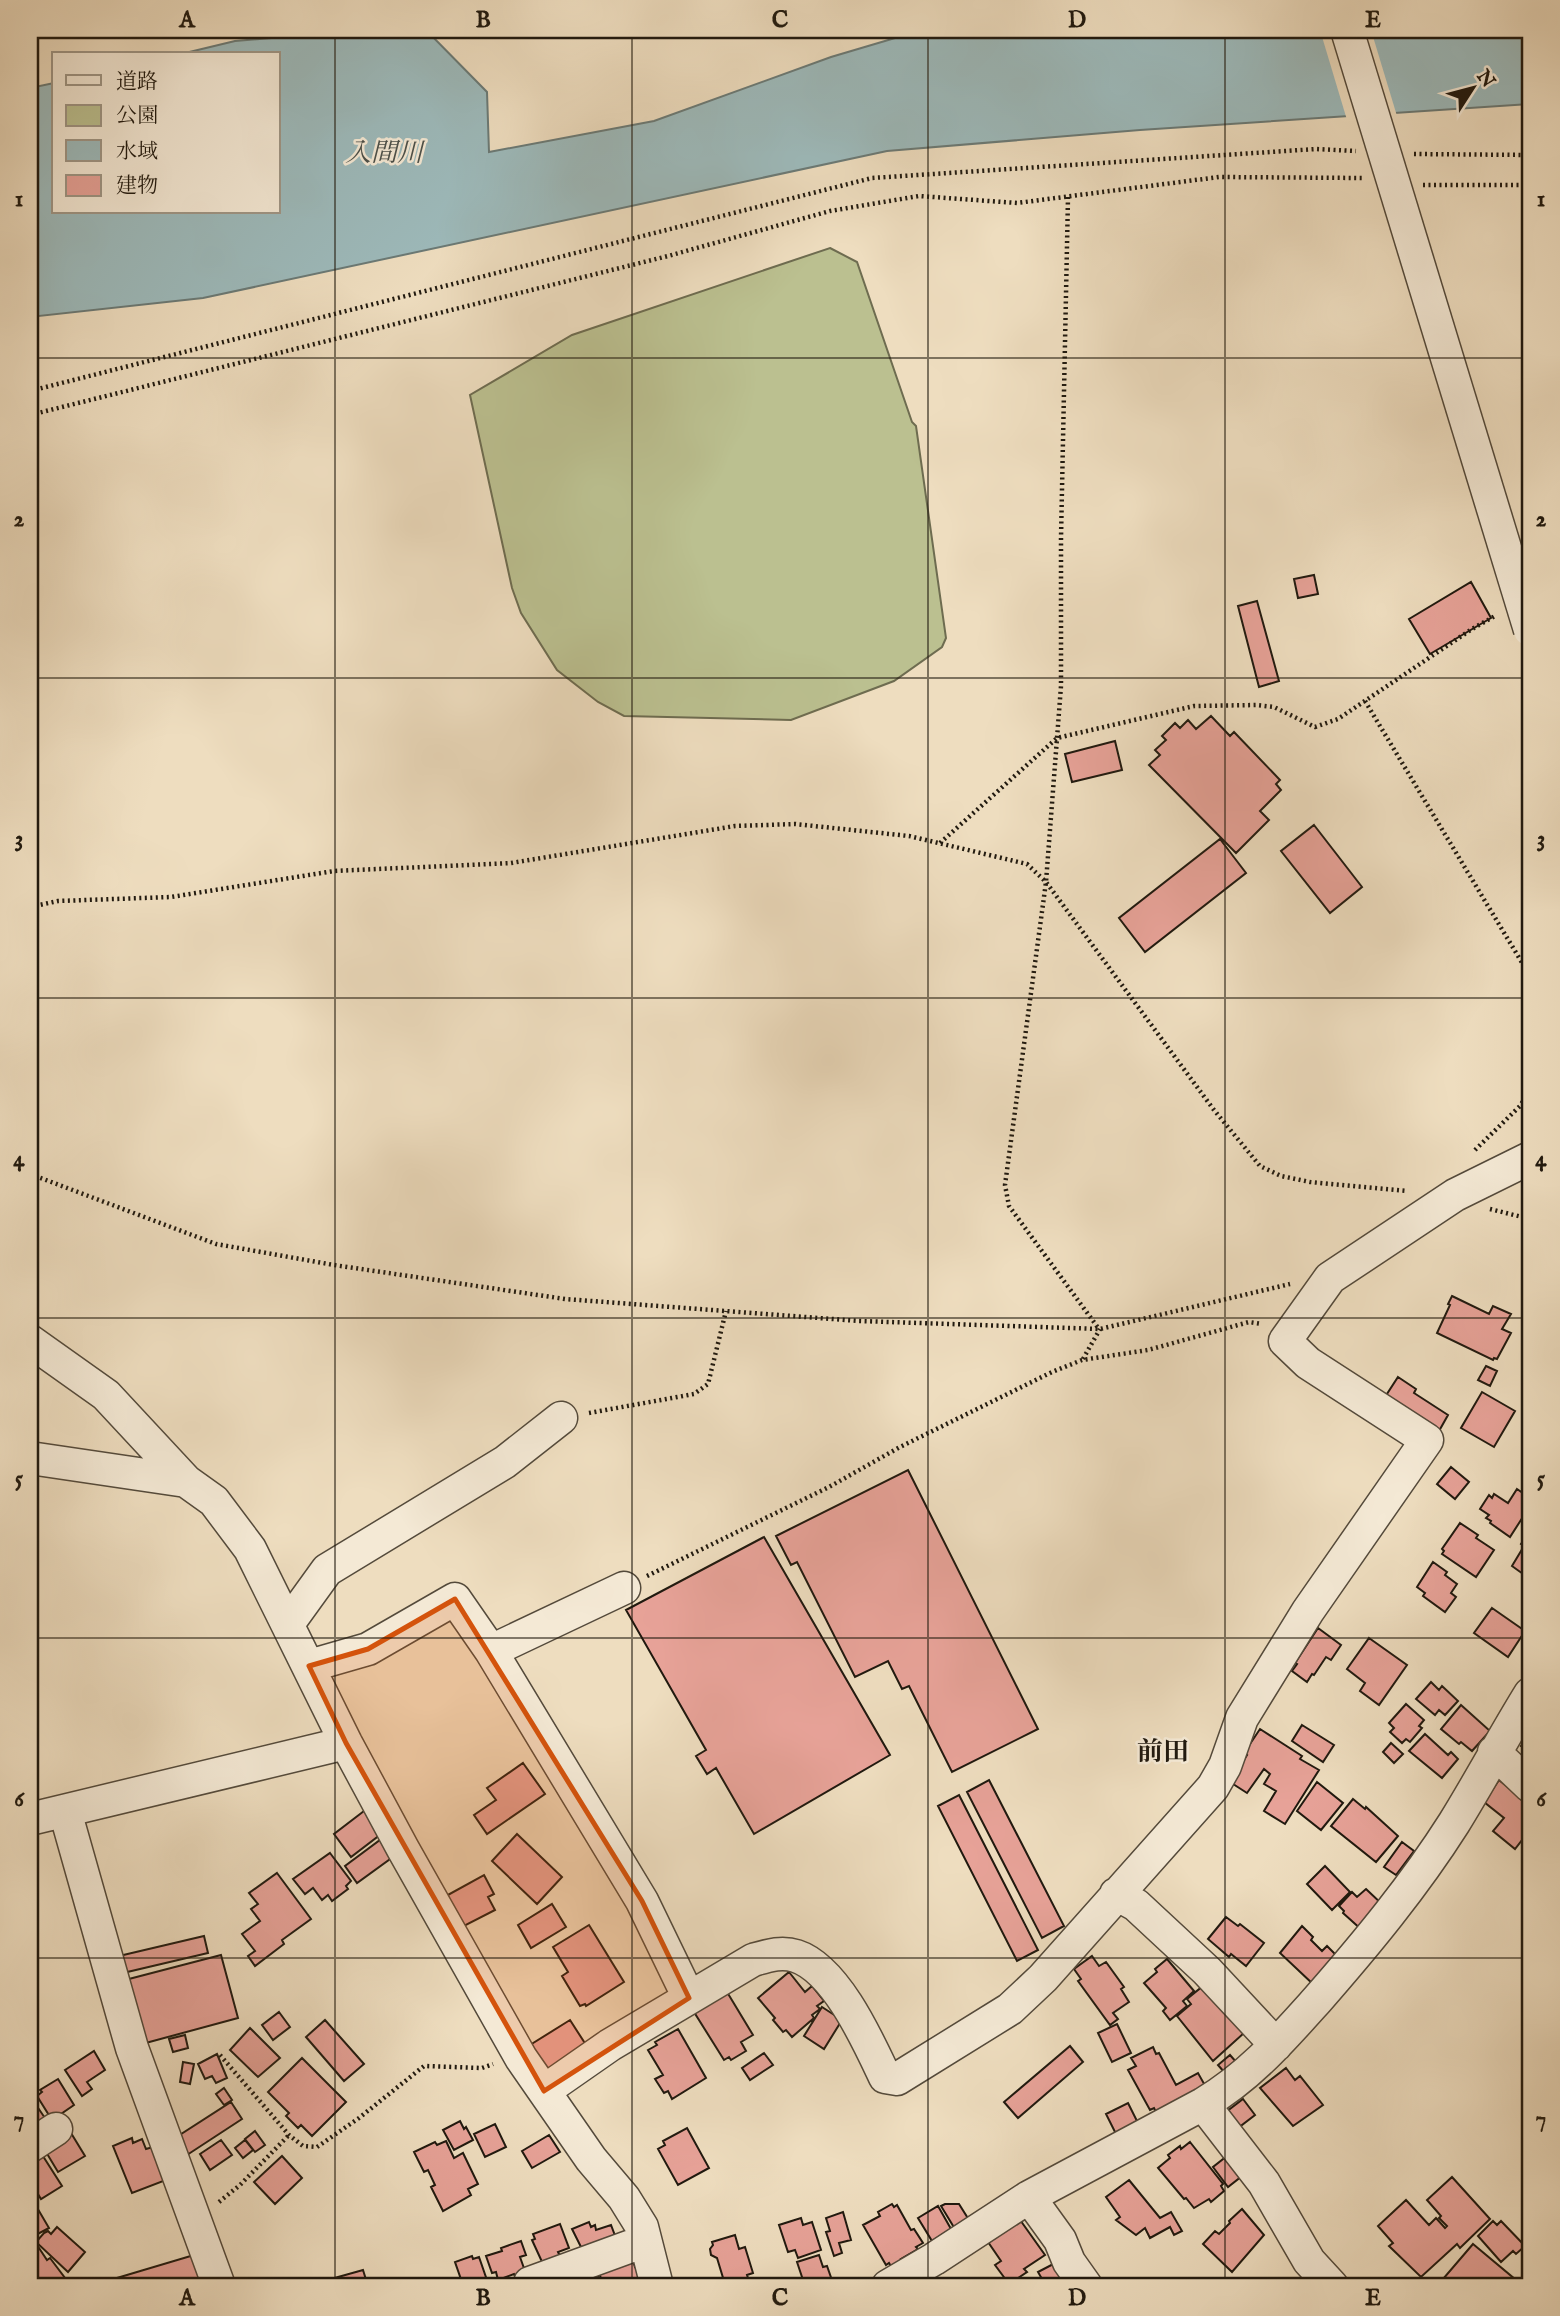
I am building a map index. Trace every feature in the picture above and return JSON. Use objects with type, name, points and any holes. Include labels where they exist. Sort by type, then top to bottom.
[{"type":"street","points":[[1347,30],[1519,620]]},
{"type":"street","points":[[544,2091],[610,2045],[753,1960],[778,1953],[794,1955],[812,1963],[856,2018],[885,2077],[897,2079],[1010,2009],[1043,1978],[1213,1787],[1225,1766],[1242,1718],[1308,1611],[1427,1440],[1308,1363],[1284,1341],[1330,1278],[1455,1195],[1530,1158]]},
{"type":"street","points":[[30,1341],[106,1395],[186,1481],[214,1501],[250,1549],[346,1743],[521,2058],[591,2159],[624,2198],[642,2227],[657,2286]]},
{"type":"street","points":[[288,1624],[327,1570],[505,1462],[561,1418]]},
{"type":"street","points":[[30,1458],[186,1481]]},
{"type":"street","points":[[491,1651],[624,1588]]},
{"type":"street","points":[[309,1666],[368,1649],[455,1599],[491,1651],[642,1901],[690,1998]]},
{"type":"street","points":[[888,2286],[1029,2197],[1228,2089],[1276,2045],[1355,1957],[1412,1884],[1454,1822],[1530,1694]]},
{"type":"street","points":[[30,1819],[346,1743]]},
{"type":"street","points":[[1494,1752],[1530,1786]]},
{"type":"street","points":[[65,1811],[132,2048],[219,2286]]},
{"type":"street","points":[[1116,1894],[1136,1905],[1207,1971],[1276,2045]]},
{"type":"street","points":[[1203,2104],[1264,2183],[1309,2261],[1332,2286]]},
{"type":"street","points":[[30,2146],[56,2129]]},
{"type":"street","points":[[1029,2197],[1060,2239],[1069,2262],[1086,2286]]},
{"type":"street","points":[[530,2283],[645,2241]]},
{"type":"path","points":[[30,391],[872,178],[1316,149],[1357,151]]},
{"type":"path","points":[[1412,154],[1530,155]]},
{"type":"path","points":[[30,415],[668,256],[830,211],[919,196],[1017,203],[1219,177],[1372,179]]},
{"type":"path","points":[[1413,184],[1530,185]]},
{"type":"path","points":[[1068,197],[1061,524],[1061,686],[1046,883],[1005,1185],[1009,1206],[1100,1329]]},
{"type":"path","points":[[940,843],[1057,738],[1194,706],[1274,707],[1315,727],[1338,719],[1472,629],[1519,620]]},
{"type":"path","points":[[1365,701],[1530,976]]},
{"type":"path","points":[[30,907],[58,901],[171,897],[334,871],[511,863],[735,826],[795,824],[909,836],[1027,864],[1046,883],[1214,1110],[1260,1166],[1281,1176],[1310,1182],[1455,1195]]},
{"type":"path","points":[[1469,1155],[1520,1106],[1530,1090]]},
{"type":"path","points":[[30,1174],[216,1244],[334,1265],[565,1299],[859,1321],[1100,1329],[1273,1287],[1330,1278]]},
{"type":"path","points":[[561,1418],[694,1394],[708,1384],[726,1311]]},
{"type":"path","points":[[624,1588],[829,1487],[900,1447],[1052,1372],[1082,1360],[1147,1350],[1249,1322],[1265,1324],[1284,1341]]},
{"type":"path","points":[[1082,1360],[1100,1329]]},
{"type":"path","points":[[220,2055],[289,2135],[303,2146],[317,2147],[359,2118],[424,2066],[482,2068],[521,2058]]},
{"type":"path","points":[[191,2214],[215,2204],[240,2185],[289,2135]]},
{"type":"highlighted area","points":[[455,1599],[642,1901],[689,1998],[544,2091],[346,1743],[309,1666],[368,1649]]},
{"type":"green space","points":[[830,248],[857,262],[912,422],[916,426],[946,638],[942,647],[894,681],[791,720],[624,716],[598,702],[557,670],[521,613],[512,588],[470,395],[572,335]]},
{"type":"water","name":"入間川","points":[[367,30],[426,30],[487,92],[489,152],[654,121],[831,57],[922,30],[1530,30],[1530,104],[1140,130],[887,151],[203,298],[30,317],[30,88],[52,83],[52,214],[280,214],[280,52],[189,52],[235,41]]},
{"type":"pier","points":[[1320,30],[1371,30],[1397,116],[1347,120]]},
{"type":"building","points":[[1314,575],[1318,594],[1298,598],[1294,579]]},
{"type":"building","points":[[1471,582],[1491,618],[1430,654],[1409,619]]},
{"type":"building","points":[[1257,601],[1279,681],[1259,687],[1238,606]]},
{"type":"building","points":[[1211,716],[1230,736],[1234,732],[1280,780],[1276,784],[1281,790],[1260,811],[1269,820],[1236,853],[1149,765],[1160,755],[1155,750],[1166,740],[1162,736],[1175,723],[1180,728],[1188,720],[1196,729]]},
{"type":"building","points":[[1115,741],[1122,770],[1072,782],[1065,754]]},
{"type":"building","points":[[1314,825],[1362,887],[1330,913],[1281,851]]},
{"type":"building","points":[[1220,839],[1246,873],[1145,952],[1119,918]]},
{"type":"building","points":[[1452,1296],[1489,1314],[1493,1306],[1511,1314],[1502,1329],[1511,1333],[1497,1359],[1493,1360],[1437,1333]]},
{"type":"building","points":[[1486,1366],[1497,1371],[1490,1386],[1478,1380]]},
{"type":"building","points":[[1398,1377],[1416,1389],[1414,1393],[1448,1415],[1439,1431],[1385,1397]]},
{"type":"building","points":[[1482,1392],[1515,1411],[1494,1447],[1461,1428]]},
{"type":"building","points":[[1451,1467],[1469,1482],[1455,1499],[1437,1484]]},
{"type":"building","points":[[908,1470],[1038,1729],[952,1772],[909,1686],[902,1689],[888,1661],[855,1677],[797,1562],[791,1565],[776,1536]]},
{"type":"building","points":[[1517,1489],[1530,1498],[1530,1506],[1510,1537],[1490,1523],[1486,1518],[1489,1515],[1480,1509],[1489,1495],[1492,1498],[1494,1494],[1508,1503]]},
{"type":"building","points":[[1460,1523],[1494,1550],[1476,1577],[1442,1554],[1442,1549]]},
{"type":"building","points":[[1530,1531],[1530,1579],[1512,1566]]},
{"type":"building","points":[[764,1537],[890,1755],[754,1834],[716,1768],[707,1774],[696,1756],[706,1750],[626,1610]]},
{"type":"building","points":[[1433,1562],[1457,1584],[1451,1593],[1456,1597],[1445,1612],[1423,1596],[1425,1593],[1417,1587]]},
{"type":"building","points":[[1492,1608],[1525,1631],[1508,1657],[1474,1633]]},
{"type":"building","points":[[1318,1628],[1341,1645],[1331,1660],[1326,1657],[1307,1682],[1292,1671]]},
{"type":"building","points":[[1369,1638],[1407,1665],[1379,1705],[1360,1691],[1365,1683],[1347,1669]]},
{"type":"building","points":[[1431,1682],[1439,1690],[1442,1686],[1458,1701],[1445,1715],[1439,1710],[1435,1715],[1416,1699]]},
{"type":"building","points":[[1406,1704],[1424,1720],[1419,1726],[1422,1728],[1410,1742],[1406,1739],[1402,1743],[1390,1732],[1394,1728],[1389,1723]]},
{"type":"building","points":[[1461,1705],[1490,1731],[1472,1751],[1441,1729]]},
{"type":"building","points":[[1530,1722],[1530,1757],[1526,1753],[1528,1751],[1521,1746],[1529,1735],[1523,1731]]},
{"type":"building","points":[[1302,1725],[1334,1745],[1323,1762],[1292,1741]]},
{"type":"building","points":[[1260,1729],[1319,1770],[1285,1824],[1264,1811],[1276,1791],[1264,1784],[1270,1774],[1264,1769],[1247,1793],[1230,1782],[1247,1755],[1244,1753]]},
{"type":"building","points":[[1425,1734],[1448,1755],[1451,1752],[1458,1759],[1442,1778],[1409,1751]]},
{"type":"building","points":[[1391,1743],[1403,1754],[1394,1763],[1383,1752]]},
{"type":"building","points":[[523,1763],[545,1794],[487,1834],[474,1815],[496,1800],[487,1788]]},
{"type":"building","points":[[989,1780],[1064,1926],[1042,1938],[967,1792]]},
{"type":"building","points":[[1499,1780],[1530,1805],[1530,1838],[1526,1835],[1515,1849],[1493,1831],[1504,1818],[1484,1802]]},
{"type":"building","points":[[1317,1782],[1343,1803],[1321,1830],[1297,1811]]},
{"type":"building","points":[[959,1795],[1038,1950],[1017,1961],[938,1806]]},
{"type":"building","points":[[1353,1799],[1398,1836],[1376,1862],[1331,1826]]},
{"type":"building","points":[[364,1811],[371,1812],[385,1831],[351,1857],[334,1834]]},
{"type":"building","points":[[517,1834],[562,1877],[537,1904],[492,1861]]},
{"type":"building","points":[[384,1837],[397,1854],[357,1883],[345,1866]]},
{"type":"building","points":[[1402,1842],[1414,1851],[1396,1875],[1384,1867]]},
{"type":"building","points":[[330,1853],[351,1881],[346,1886],[348,1889],[332,1901],[328,1895],[322,1900],[313,1888],[305,1894],[293,1879]]},
{"type":"building","points":[[1325,1866],[1350,1892],[1332,1910],[1307,1884]]},
{"type":"building","points":[[277,1873],[311,1919],[282,1940],[284,1944],[255,1966],[248,1956],[255,1951],[242,1934],[260,1921],[251,1909],[258,1904],[249,1893]]},
{"type":"building","points":[[484,1875],[494,1894],[488,1897],[495,1910],[462,1927],[446,1896]]},
{"type":"building","points":[[1366,1889],[1383,1905],[1363,1931],[1339,1906],[1352,1892],[1357,1897]]},
{"type":"building","points":[[552,1904],[566,1927],[531,1948],[518,1925]]},
{"type":"building","points":[[1226,1917],[1238,1926],[1240,1924],[1264,1943],[1246,1966],[1231,1954],[1229,1957],[1208,1939]]},
{"type":"building","points":[[589,1925],[624,1982],[586,2006],[580,2006],[562,1976],[568,1972],[553,1947]]},
{"type":"building","points":[[1302,1926],[1322,1951],[1327,1946],[1339,1958],[1314,1985],[1280,1953]]},
{"type":"building","points":[[204,1936],[208,1953],[123,1973],[119,1956]]},
{"type":"building","points":[[221,1955],[238,2018],[142,2044],[125,1980]]},
{"type":"building","points":[[1092,1956],[1099,1966],[1106,1962],[1124,1987],[1121,1989],[1129,2002],[1113,2013],[1118,2019],[1110,2025],[1078,1981],[1081,1979],[1074,1969]]},
{"type":"building","points":[[1167,1959],[1194,1991],[1183,2001],[1187,2006],[1170,2020],[1163,2011],[1166,2008],[1144,1983]]},
{"type":"building","points":[[789,1972],[805,1992],[812,1986],[824,2001],[817,2006],[820,2009],[812,2015],[814,2018],[792,2037],[786,2030],[783,2032],[758,1998]]},
{"type":"building","points":[[1203,1986],[1244,2033],[1213,2061],[1177,2016],[1191,2004],[1187,1999]]},
{"type":"building","points":[[727,1992],[753,2035],[741,2042],[746,2051],[731,2060],[729,2057],[724,2060],[694,2012]]},
{"type":"building","points":[[822,2007],[842,2020],[824,2049],[804,2036]]},
{"type":"building","points":[[279,2012],[290,2027],[273,2040],[262,2025]]},
{"type":"building","points":[[325,2020],[364,2064],[344,2081],[306,2037]]},
{"type":"building","points":[[570,2020],[588,2048],[549,2073],[530,2045]]},
{"type":"building","points":[[1117,2024],[1131,2053],[1112,2062],[1098,2033]]},
{"type":"building","points":[[250,2028],[280,2058],[258,2077],[230,2050]]},
{"type":"building","points":[[678,2029],[706,2078],[672,2099],[668,2091],[664,2093],[655,2079],[663,2075],[648,2050],[657,2045],[655,2042]]},
{"type":"building","points":[[185,2035],[188,2048],[173,2052],[169,2039]]},
{"type":"building","points":[[1070,2046],[1083,2062],[1018,2118],[1004,2102]]},
{"type":"building","points":[[1153,2047],[1176,2085],[1198,2073],[1207,2089],[1158,2116],[1154,2108],[1150,2110],[1128,2070],[1136,2066],[1131,2058]]},
{"type":"building","points":[[94,2051],[105,2070],[87,2082],[92,2089],[82,2096],[65,2070]]},
{"type":"building","points":[[764,2053],[773,2065],[750,2080],[742,2068]]},
{"type":"building","points":[[217,2054],[227,2078],[216,2083],[212,2076],[205,2079],[198,2064]]},
{"type":"building","points":[[1230,2055],[1237,2063],[1225,2073],[1218,2065]]},
{"type":"building","points":[[302,2058],[346,2102],[312,2136],[301,2125],[298,2128],[286,2116],[289,2113],[268,2092]]},
{"type":"building","points":[[183,2062],[194,2064],[190,2084],[180,2082]]},
{"type":"building","points":[[1286,2068],[1295,2080],[1300,2076],[1323,2105],[1293,2126],[1260,2088]]},
{"type":"building","points":[[58,2079],[74,2105],[52,2120],[37,2096],[42,2092],[40,2090]]},
{"type":"building","points":[[224,2088],[232,2100],[224,2105],[216,2094]]},
{"type":"building","points":[[30,2096],[47,2121],[30,2137]]},
{"type":"building","points":[[1243,2099],[1255,2115],[1238,2128],[1226,2112]]},
{"type":"building","points":[[231,2102],[242,2119],[187,2155],[175,2138]]},
{"type":"building","points":[[1128,2103],[1138,2123],[1116,2134],[1106,2114]]},
{"type":"building","points":[[460,2121],[473,2140],[454,2150],[443,2130]]},
{"type":"building","points":[[495,2124],[506,2147],[485,2157],[474,2134]]},
{"type":"building","points":[[687,2128],[709,2168],[678,2185],[658,2149],[665,2145],[663,2141]]},
{"type":"building","points":[[255,2131],[265,2145],[255,2152],[245,2139]]},
{"type":"building","points":[[71,2133],[85,2156],[58,2172],[46,2148]]},
{"type":"building","points":[[549,2135],[560,2152],[532,2168],[522,2151]]},
{"type":"building","points":[[132,2138],[133,2143],[142,2139],[146,2149],[153,2147],[166,2180],[132,2193],[113,2146]]},
{"type":"building","points":[[221,2140],[232,2155],[210,2170],[200,2154]]},
{"type":"building","points":[[245,2140],[253,2150],[243,2158],[235,2148]]},
{"type":"building","points":[[446,2141],[454,2158],[463,2153],[478,2184],[468,2189],[471,2195],[443,2211],[431,2187],[435,2185],[428,2170],[424,2172],[414,2152],[435,2142],[437,2145]]},
{"type":"building","points":[[1190,2142],[1223,2184],[1221,2186],[1224,2191],[1211,2202],[1209,2199],[1194,2208],[1158,2168],[1170,2158],[1168,2155]]},
{"type":"building","points":[[41,2153],[62,2186],[41,2199],[30,2181],[30,2160]]},
{"type":"building","points":[[282,2156],[302,2178],[275,2204],[254,2182]]},
{"type":"building","points":[[1227,2156],[1242,2176],[1228,2187],[1213,2167]]},
{"type":"building","points":[[1452,2177],[1490,2219],[1460,2248],[1457,2244],[1421,2277],[1389,2246],[1393,2243],[1378,2226],[1406,2200],[1429,2225],[1436,2218],[1445,2228],[1447,2226],[1439,2218],[1441,2216],[1427,2200]]},
{"type":"building","points":[[1129,2180],[1160,2218],[1171,2212],[1182,2231],[1174,2235],[1170,2227],[1150,2238],[1145,2228],[1136,2235],[1116,2220],[1120,2217],[1106,2197]]},
{"type":"building","points":[[32,2199],[49,2228],[30,2237],[30,2200]]},
{"type":"building","points":[[892,2204],[894,2207],[897,2205],[911,2230],[914,2229],[923,2243],[892,2268],[889,2263],[886,2265],[863,2225],[880,2216],[878,2212]]},
{"type":"building","points":[[959,2204],[969,2220],[955,2229],[941,2206]]},
{"type":"building","points":[[938,2206],[951,2229],[932,2241],[918,2218]]},
{"type":"building","points":[[1242,2209],[1264,2235],[1232,2272],[1203,2244],[1215,2231],[1219,2234]]},
{"type":"building","points":[[843,2212],[851,2240],[839,2243],[842,2253],[834,2256],[826,2232],[830,2231],[826,2218]]},
{"type":"building","points":[[1018,2217],[1045,2255],[1024,2269],[1027,2272],[1009,2284],[995,2265],[1001,2261],[986,2239]]},
{"type":"building","points":[[801,2218],[803,2225],[812,2222],[821,2250],[798,2258],[795,2250],[788,2252],[779,2225]]},
{"type":"building","points":[[1493,2221],[1497,2225],[1501,2221],[1525,2246],[1516,2254],[1513,2251],[1501,2262],[1478,2236]]},
{"type":"building","points":[[589,2222],[591,2227],[595,2225],[596,2230],[611,2225],[617,2241],[584,2253],[572,2229]]},
{"type":"building","points":[[560,2224],[569,2248],[558,2252],[561,2258],[543,2264],[532,2240],[535,2239],[533,2234]]},
{"type":"building","points":[[57,2227],[85,2252],[68,2272],[36,2242],[44,2233],[48,2231],[51,2234]]},
{"type":"building","points":[[735,2235],[739,2249],[745,2247],[753,2273],[747,2275],[749,2281],[730,2286],[728,2280],[724,2281],[717,2258],[711,2255],[710,2249],[712,2242]]},
{"type":"building","points":[[521,2241],[526,2255],[520,2257],[526,2274],[516,2278],[514,2274],[498,2280],[496,2272],[492,2273],[486,2256]]},
{"type":"building","points":[[1473,2244],[1516,2280],[1511,2286],[1437,2286]]},
{"type":"building","points":[[39,2248],[65,2278],[51,2286],[40,2286],[30,2270],[30,2253]]},
{"type":"building","points":[[194,2255],[203,2286],[90,2286]]},
{"type":"building","points":[[819,2255],[823,2267],[827,2266],[834,2286],[805,2286],[797,2262]]},
{"type":"building","points":[[472,2256],[473,2259],[479,2257],[489,2286],[463,2285],[455,2262]]},
{"type":"building","points":[[633,2260],[635,2267],[639,2266],[647,2286],[604,2286],[599,2273]]},
{"type":"building","points":[[1061,2260],[1072,2286],[1046,2286],[1038,2272]]},
{"type":"building","points":[[363,2270],[368,2286],[306,2286]]},
{"type":"building","points":[[596,2270],[601,2286],[571,2286],[570,2284]]},
{"type":"district","name":"前田","points":[[1163,1751]]}]
